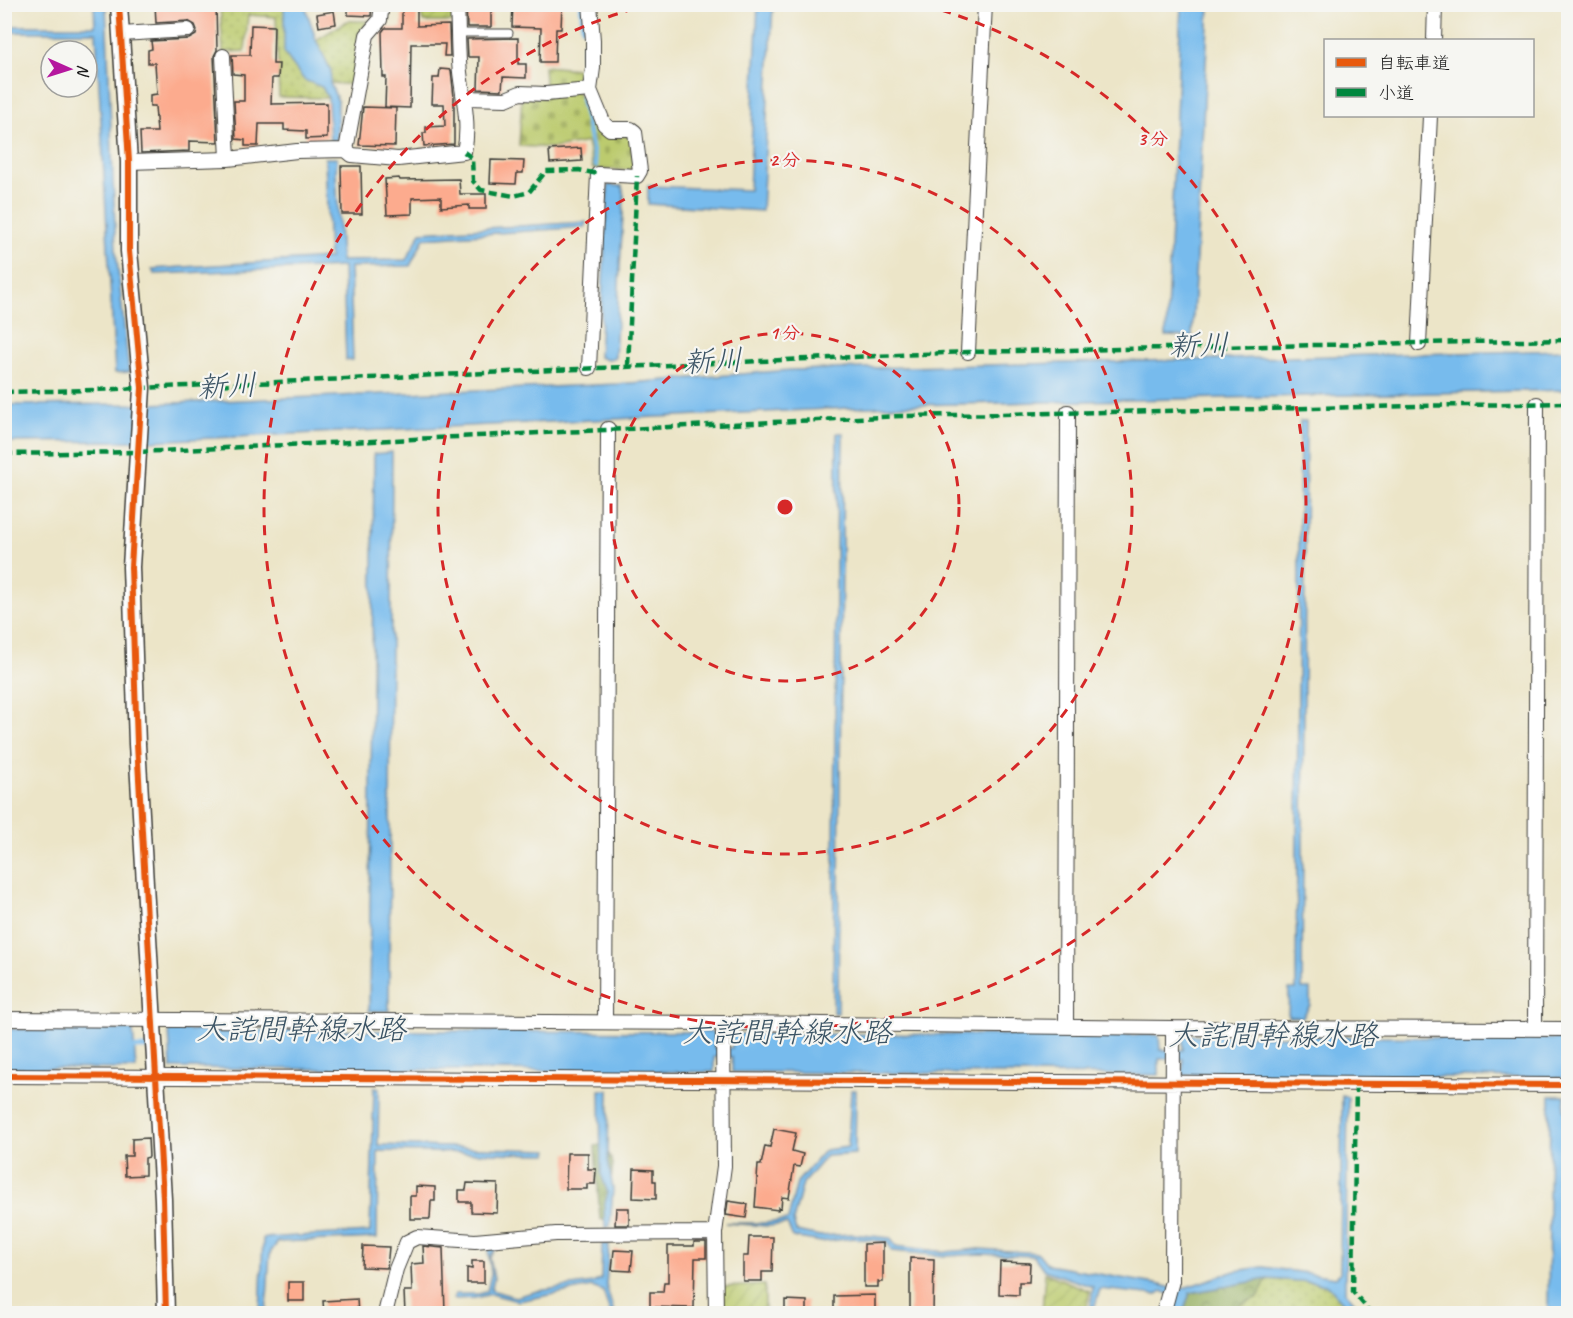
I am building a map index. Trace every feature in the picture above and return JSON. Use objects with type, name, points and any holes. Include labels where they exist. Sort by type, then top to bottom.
[{"type":"street","points":[[118,4],[129,162],[129,251],[142,388],[131,567],[137,744],[152,1040],[163,1199],[166,1314]]},
{"type":"street","points":[[346,150],[367,35],[380,20],[382,4]]},
{"type":"street","points":[[129,162],[228,159],[297,151],[346,150],[352,154],[398,159],[464,152],[467,140],[465,98],[459,64],[457,4]]},
{"type":"street","points":[[589,368],[598,174],[637,176],[640,171],[635,132],[631,129],[610,129],[603,124],[590,90],[593,40],[590,4]]},
{"type":"street","points":[[968,352],[985,4]]},
{"type":"street","points":[[1434,39],[1435,4]]},
{"type":"street","points":[[121,34],[188,30]]},
{"type":"street","points":[[223,56],[228,159]]},
{"type":"street","points":[[465,98],[506,99],[520,93],[546,94],[590,90]]},
{"type":"street","points":[[1419,344],[1430,117]]},
{"type":"street","points":[[1535,1029],[1537,404]]},
{"type":"street","points":[[1066,1026],[1068,412]]},
{"type":"street","points":[[605,1022],[609,429]]},
{"type":"street","points":[[4,1019],[1569,1029]]},
{"type":"street","points":[[716,1314],[715,1233],[724,1166],[723,1023]]},
{"type":"street","points":[[1164,1307],[1172,1281],[1173,1028]]},
{"type":"street","points":[[4,1076],[1569,1086]]},
{"type":"street","points":[[385,1314],[396,1269],[407,1242],[417,1237],[475,1241],[556,1234],[715,1233]]},
{"type":"lane","points":[[459,33],[508,33]]},
{"type":"green space","points":[[220,5],[284,5],[304,80],[322,87],[328,98],[279,97],[276,17],[248,15],[245,51],[223,52]]},
{"type":"green space","points":[[419,5],[452,5],[453,22],[423,22]]},
{"type":"green space","points":[[347,21],[368,21],[363,29],[354,85],[330,83],[331,71],[316,40]]},
{"type":"green space","points":[[544,66],[577,69],[577,95],[589,99],[604,136],[631,136],[634,170],[593,169],[587,142],[554,148],[519,146],[522,96],[546,98]]},
{"type":"green space","points":[[605,1144],[613,1164],[606,1221],[600,1219],[595,1146]]},
{"type":"green space","points":[[1045,1273],[1090,1291],[1086,1311],[1042,1313]]},
{"type":"green space","points":[[1267,1279],[1313,1282],[1328,1286],[1352,1313],[1197,1314],[1199,1308],[1230,1309],[1258,1297]]},
{"type":"green space","points":[[1267,1279],[1258,1297],[1230,1309],[1199,1308],[1197,1313],[1183,1314],[1190,1293]]},
{"type":"green space","points":[[765,1285],[765,1313],[721,1313],[720,1287]]},
{"type":"water","points":[[94,5],[106,5],[116,251],[129,372],[115,373],[99,86],[99,39],[96,39],[96,32],[5,32],[5,26],[95,26]]},
{"type":"water","points":[[284,5],[305,5],[316,40],[331,71],[330,83],[338,101],[337,140],[330,141],[328,98],[322,87],[304,80],[284,53]]},
{"type":"water","points":[[758,5],[773,5],[762,211],[648,204],[648,186],[749,190]]},
{"type":"water","points":[[1181,5],[1209,5],[1192,337],[1166,336]]},
{"type":"water","points":[[325,158],[337,158],[341,261],[406,260],[421,232],[586,222],[585,227],[424,238],[410,266],[350,267],[353,360],[346,360],[343,267],[154,274],[152,269],[329,258]]},
{"type":"water","points":[[608,185],[622,186],[624,196],[615,357],[607,360],[599,357]]},
{"type":"water","points":[[1568,350],[1568,390],[912,405],[149,441],[5,442],[4,405],[150,404],[618,384],[790,370]]},
{"type":"water","points":[[1300,421],[1306,421],[1302,989],[1310,989],[1310,1005],[1303,1017],[1288,1017],[1289,989],[1296,989]]},
{"type":"water","points":[[837,433],[843,433],[838,1013],[833,1013]]},
{"type":"water","points":[[392,452],[389,1011],[369,1011],[374,454]]},
{"type":"water","points":[[5,1029],[133,1030],[136,1069],[5,1068]]},
{"type":"water","points":[[169,1030],[714,1032],[714,1048],[732,1048],[732,1034],[1159,1035],[1160,1050],[1183,1050],[1183,1035],[1568,1039],[1568,1078],[1183,1075],[1183,1059],[1159,1059],[1159,1075],[732,1072],[732,1057],[714,1057],[714,1072],[171,1068]]},
{"type":"water","points":[[374,1088],[379,1088],[378,1145],[549,1150],[548,1154],[378,1151],[377,1238],[278,1242],[270,1253],[266,1313],[260,1313],[263,1238],[370,1232]]},
{"type":"water","points":[[600,1090],[609,1090],[608,1160],[613,1189],[610,1226],[605,1228],[604,1206],[608,1193],[601,1174]]},
{"type":"water","points":[[851,1090],[856,1090],[855,1154],[826,1156],[803,1183],[793,1221],[796,1231],[820,1236],[853,1234],[890,1238],[896,1246],[945,1252],[979,1249],[1038,1253],[1048,1265],[1178,1290],[1235,1271],[1263,1267],[1336,1277],[1340,1273],[1342,1095],[1348,1097],[1345,1291],[1364,1313],[1352,1313],[1328,1286],[1313,1282],[1267,1279],[1190,1293],[1183,1313],[1170,1313],[1173,1296],[1162,1291],[1156,1295],[1100,1289],[1095,1313],[1090,1313],[1093,1287],[1044,1270],[1034,1256],[981,1254],[946,1256],[892,1251],[887,1242],[853,1238],[821,1242],[793,1237],[787,1224],[768,1226],[725,1223],[765,1223],[788,1220],[797,1182],[825,1150],[848,1147]]},
{"type":"water","points":[[1550,1096],[1565,1096],[1564,1111],[1568,1112],[1568,1313],[1548,1313]]},
{"type":"water","points":[[602,1244],[609,1244],[606,1285],[614,1313],[610,1313],[603,1291],[592,1287],[518,1301],[491,1294],[475,1298],[453,1299],[455,1294],[479,1294],[487,1291],[491,1274],[488,1250],[494,1245],[497,1246],[490,1257],[494,1279],[491,1290],[515,1297],[538,1291],[593,1283],[601,1279]]},
{"type":"building","points":[[155,4],[216,4],[217,50],[214,56],[218,142],[189,141],[189,151],[141,153],[140,132],[157,132],[155,106],[150,106],[150,95],[157,94],[155,63],[148,63],[148,50],[152,49],[151,41],[189,39],[196,35],[197,30],[195,25],[188,21],[156,23]]},
{"type":"building","points":[[348,4],[372,4],[371,16],[348,15]]},
{"type":"building","points":[[466,4],[491,4],[491,27],[467,27]]},
{"type":"building","points":[[513,4],[562,4],[561,29],[556,29],[555,62],[540,62],[541,28],[512,27]]},
{"type":"building","points":[[417,6],[417,26],[449,25],[450,56],[444,56],[445,44],[411,44],[410,108],[385,107],[386,77],[383,77],[382,32],[385,28],[402,28],[402,7]]},
{"type":"building","points":[[334,11],[336,24],[319,27],[317,14]]},
{"type":"building","points":[[251,25],[274,26],[273,64],[279,64],[278,78],[272,78],[271,104],[327,103],[327,138],[306,139],[306,131],[284,130],[284,124],[259,124],[258,146],[245,146],[245,140],[236,139],[234,101],[244,101],[244,75],[233,74],[232,55],[250,55]]},
{"type":"building","points":[[518,38],[518,64],[526,64],[526,78],[503,77],[502,90],[478,89],[479,57],[468,57],[467,39]]},
{"type":"building","points":[[440,69],[451,70],[454,97],[454,144],[424,146],[423,133],[426,133],[426,127],[445,126],[444,104],[432,104],[433,78],[439,78]]},
{"type":"building","points":[[363,107],[396,108],[395,146],[359,145]]},
{"type":"building","points":[[581,148],[582,161],[550,163],[549,150]]},
{"type":"building","points":[[491,160],[524,161],[523,173],[517,173],[516,184],[490,183]]},
{"type":"building","points":[[341,166],[361,166],[362,214],[342,214]]},
{"type":"building","points":[[399,178],[400,180],[459,179],[460,194],[486,194],[486,209],[469,209],[469,205],[441,207],[441,197],[412,198],[412,214],[387,215],[385,179]]},
{"type":"building","points":[[774,1129],[796,1133],[792,1151],[803,1154],[800,1167],[794,1166],[789,1198],[782,1197],[781,1208],[778,1207],[778,1210],[755,1207],[758,1165],[761,1165],[765,1146],[770,1147]]},
{"type":"building","points":[[148,1138],[149,1157],[145,1158],[145,1175],[125,1176],[124,1156],[132,1156],[132,1139]]},
{"type":"building","points":[[567,1153],[588,1153],[588,1169],[596,1169],[595,1184],[587,1184],[587,1189],[566,1189]]},
{"type":"building","points":[[634,1169],[653,1170],[653,1181],[656,1181],[656,1199],[633,1198]]},
{"type":"building","points":[[467,1183],[498,1184],[497,1213],[471,1212],[471,1202],[459,1202],[459,1190],[466,1190]]},
{"type":"building","points":[[416,1186],[435,1187],[435,1201],[431,1201],[430,1219],[410,1219],[410,1196],[416,1196]]},
{"type":"building","points":[[728,1201],[748,1204],[746,1218],[726,1215]]},
{"type":"building","points":[[616,1208],[629,1208],[629,1225],[615,1225]]},
{"type":"building","points":[[749,1237],[773,1237],[772,1272],[762,1272],[762,1281],[743,1281],[743,1256],[748,1256]]},
{"type":"building","points":[[694,1242],[706,1242],[706,1258],[695,1258],[694,1308],[650,1307],[650,1292],[663,1292],[664,1282],[668,1282],[668,1246],[694,1246]]},
{"type":"building","points":[[883,1243],[883,1282],[878,1282],[878,1287],[864,1287],[864,1244]]},
{"type":"building","points":[[363,1246],[389,1247],[387,1268],[362,1267]]},
{"type":"building","points":[[423,1246],[443,1248],[445,1313],[405,1314],[404,1291],[412,1291],[411,1264],[424,1263]]},
{"type":"building","points":[[614,1250],[633,1251],[631,1271],[612,1270]]},
{"type":"building","points":[[910,1258],[934,1259],[933,1314],[910,1314]]},
{"type":"building","points":[[472,1261],[484,1261],[484,1283],[467,1283],[467,1268],[472,1269]]},
{"type":"building","points":[[1000,1262],[1030,1263],[1029,1282],[1019,1282],[1019,1295],[999,1294]]},
{"type":"building","points":[[288,1282],[304,1282],[304,1301],[288,1301]]},
{"type":"building","points":[[875,1295],[875,1314],[834,1314],[834,1296]]},
{"type":"building","points":[[357,1299],[358,1314],[324,1314],[323,1301]]},
{"type":"building","points":[[785,1300],[807,1301],[807,1314],[785,1314]]},
{"type":"waterway","points":[[581,4],[583,28]]},
{"type":"waterway","points":[[580,83],[584,44]]},
{"type":"waterway","points":[[581,98],[596,166]]},
{"type":"waterway","name":"大詫間幹線水路","points":[[131,1048],[150,1048]]},
{"type":"marked path","points":[[464,152],[472,158],[473,181],[481,190],[514,196],[529,192],[546,171],[579,170],[598,174]]},
{"type":"marked path","points":[[628,366],[637,176]]},
{"type":"marked path","points":[[4,392],[968,352],[1568,340]]},
{"type":"marked path","points":[[4,454],[138,452],[902,416],[1568,403]]},
{"type":"marked path","points":[[1356,1084],[1353,1292],[1372,1314]]},
{"type":"cycle path","points":[[119,4],[129,162],[129,251],[142,388],[131,567],[137,744],[163,1199],[166,1314]]},
{"type":"cycle path","points":[[4,1076],[1568,1085]]},
{"type":"water label","name":"新川","points":[[1199,345]]},
{"type":"water label","name":"新川","points":[[713,361]]},
{"type":"water label","name":"新川","points":[[227,386]]}]
